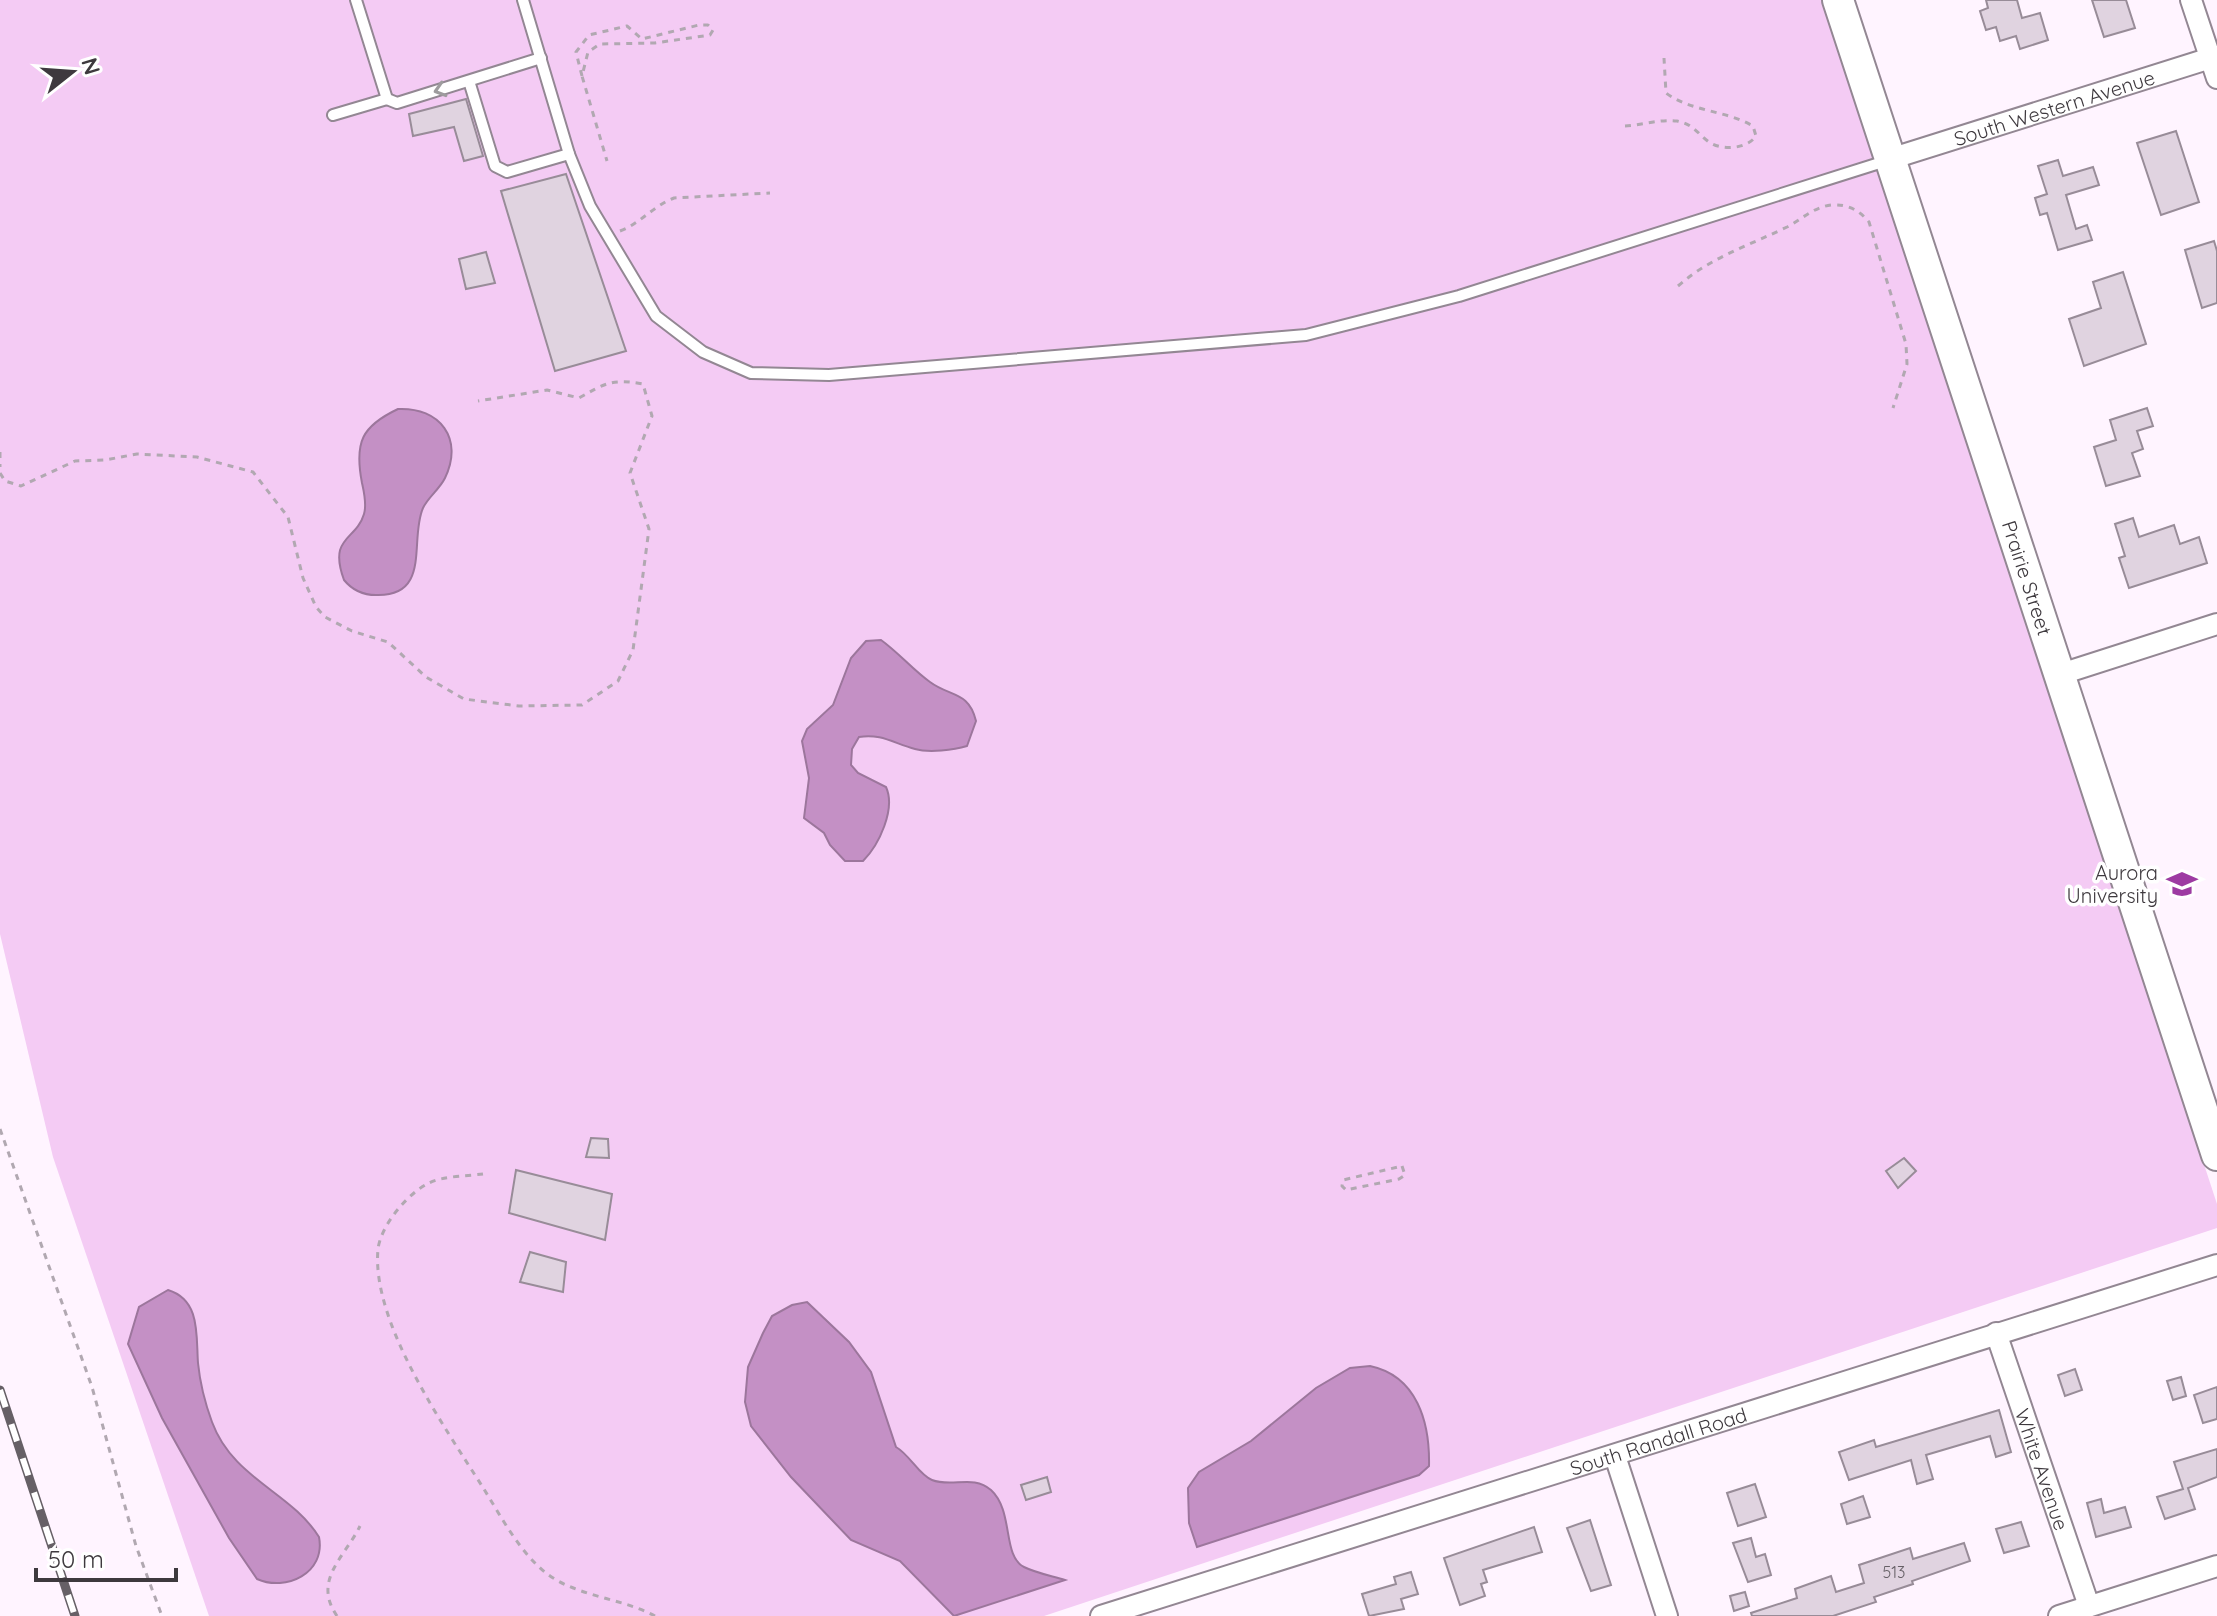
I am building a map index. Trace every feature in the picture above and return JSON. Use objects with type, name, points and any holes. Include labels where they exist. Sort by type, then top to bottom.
[{"type":"street","name":"Prairie Street","points":[[1838,0],[2217,1155]]},
{"type":"street","points":[[2191,0],[2215,64]]},
{"type":"street","name":"South Western Avenue","points":[[1890,159],[2215,64]]},
{"type":"street","points":[[2058,675],[2217,624]]},
{"type":"street","name":"South Randall Road","points":[[1101,1616],[2217,1265]]},
{"type":"street","name":"White Avenue","points":[[1996,1333],[2089,1606]]},
{"type":"street","points":[[1615,1456],[1667,1616]]},
{"type":"street","points":[[2059,1616],[2217,1566]]},
{"type":"lane","points":[[356,0],[387,99]]},
{"type":"lane","points":[[523,0],[569,154],[590,206],[656,316],[703,352],[751,373],[829,375],[1306,335],[1459,296],[1890,159]]},
{"type":"lane","points":[[333,115],[387,99],[397,103],[541,58]]},
{"type":"lane","points":[[469,81],[495,166],[507,172],[569,154]]},
{"type":"path","points":[[582,76],[588,52],[600,44],[687,40],[710,35],[713,30],[699,25],[642,39],[627,26],[589,35],[576,52],[582,76],[607,161]]},
{"type":"path","points":[[1625,126],[1675,121],[1697,129],[1710,143],[1727,147],[1744,146],[1756,136],[1753,126],[1744,121],[1693,108],[1666,93],[1664,58]]},
{"type":"path","points":[[620,231],[638,224],[660,203],[674,198],[770,193]]},
{"type":"path","points":[[1678,286],[1720,255],[1788,226],[1814,210],[1831,205],[1849,206],[1861,212],[1869,222],[1906,344],[1907,364],[1893,408]]},
{"type":"path","points":[[0,473],[5,481],[21,486],[75,461],[137,454],[197,457],[253,472],[288,517],[303,578],[316,607],[325,617],[352,631],[388,642],[426,677],[464,699],[519,706],[582,705],[618,681],[633,650],[649,529],[630,473],[652,416],[648,396],[643,384],[628,381],[603,383],[579,398],[547,390],[478,401]]},
{"type":"path","points":[[0,452],[0,467]]},
{"type":"path","points":[[0,1129],[92,1387],[136,1546],[162,1616]]},
{"type":"path","points":[[1402,1166],[1405,1175],[1399,1179],[1346,1190],[1342,1186],[1343,1180],[1402,1166]]},
{"type":"path","points":[[483,1174],[430,1182],[403,1204],[386,1227],[378,1248],[392,1324],[411,1368],[455,1444],[512,1534],[539,1567],[567,1585],[655,1616]]},
{"type":"path","points":[[337,1616],[327,1598],[332,1567],[349,1549],[360,1526]]},
{"type":"shaded area","points":[[0,0],[1822,0],[2217,1204],[2217,1228],[1044,1616],[209,1616],[53,1157],[0,934]]},
{"type":"shaded area","points":[[398,409],[426,413],[444,428],[452,450],[450,464],[443,482],[423,508],[412,577],[405,587],[394,593],[367,594],[355,590],[344,580],[339,555],[365,510],[360,446],[376,422]]},
{"type":"shaded area","points":[[881,640],[937,687],[964,699],[976,721],[967,746],[949,750],[921,750],[881,738],[859,737],[852,749],[851,765],[858,773],[886,787],[889,806],[880,836],[869,854],[863,861],[845,861],[824,833],[804,818],[809,778],[802,741],[807,729],[833,705],[851,658],[866,641]]},
{"type":"shaded area","points":[[168,1290],[186,1302],[195,1320],[203,1393],[221,1441],[248,1472],[293,1508],[319,1537],[320,1550],[316,1561],[310,1570],[291,1581],[280,1583],[257,1579],[229,1538],[162,1418],[128,1344],[139,1307]]},
{"type":"shaded area","points":[[807,1302],[849,1342],[871,1372],[896,1447],[932,1480],[977,1483],[991,1490],[1003,1509],[1017,1561],[1029,1569],[1065,1580],[954,1616],[900,1561],[851,1540],[791,1477],[751,1426],[745,1402],[748,1367],[772,1316],[792,1305]]},
{"type":"shaded area","points":[[1370,1366],[1386,1371],[1399,1380],[1418,1403],[1427,1433],[1429,1466],[1419,1475],[1197,1547],[1189,1523],[1188,1488],[1199,1472],[1251,1441],[1316,1388],[1350,1368]]},
{"type":"building","points":[[1986,0],[2017,0],[2022,18],[2040,13],[2048,40],[2020,49],[2016,36],[2000,41],[1996,27],[1986,30],[1980,11],[1988,8]]},
{"type":"building","points":[[2092,0],[2126,0],[2135,28],[2104,37]]},
{"type":"building","points":[[466,99],[483,156],[464,161],[454,127],[413,136],[409,114]]},
{"type":"building","points":[[2176,131],[2199,202],[2161,215],[2137,143]]},
{"type":"building","points":[[2058,160],[2063,176],[2093,167],[2099,185],[2066,195],[2076,229],[2087,225],[2092,240],[2058,250],[2047,213],[2040,215],[2035,198],[2047,194],[2038,166]]},
{"type":"building","points":[[566,174],[626,351],[555,371],[501,191]]},
{"type":"building","points":[[2214,241],[2217,251],[2217,303],[2202,308],[2185,250]]},
{"type":"building","points":[[486,252],[495,283],[466,289],[459,259]]},
{"type":"building","points":[[2123,272],[2146,344],[2084,366],[2069,319],[2101,308],[2093,282]]},
{"type":"building","points":[[2147,408],[2153,426],[2137,431],[2143,449],[2132,453],[2140,476],[2106,486],[2094,447],[2116,440],[2110,420]]},
{"type":"building","points":[[2133,518],[2139,537],[2174,525],[2180,544],[2199,537],[2207,563],[2129,588],[2119,558],[2125,556],[2115,524]]},
{"type":"building","points":[[591,1138],[608,1139],[609,1158],[586,1157]]},
{"type":"building","points":[[1904,1158],[1916,1171],[1898,1188],[1886,1171]]},
{"type":"building","points":[[516,1170],[612,1194],[605,1240],[509,1213]]},
{"type":"building","points":[[530,1252],[566,1262],[563,1292],[520,1282]]},
{"type":"building","points":[[2075,1369],[2082,1390],[2065,1396],[2058,1375]]},
{"type":"building","points":[[2181,1377],[2186,1396],[2173,1400],[2167,1381]]},
{"type":"building","points":[[2217,1387],[2217,1419],[2203,1423],[2194,1395]]},
{"type":"building","points":[[1999,1410],[2011,1452],[1996,1457],[1990,1436],[1926,1455],[1933,1479],[1917,1484],[1911,1460],[1849,1480],[1839,1452],[1874,1440],[1876,1447]]},
{"type":"building","points":[[2217,1449],[2217,1477],[2188,1488],[2195,1509],[2165,1519],[2157,1497],[2183,1489],[2174,1462]]},
{"type":"building","points":[[1047,1477],[1051,1492],[1026,1500],[1021,1485]]},
{"type":"building","points":[[1755,1484],[1766,1517],[1738,1526],[1727,1493]]},
{"type":"building","points":[[1863,1496],[1870,1517],[1847,1524],[1841,1504]]},
{"type":"building","points":[[2101,1499],[2104,1513],[2125,1507],[2131,1527],[2096,1537],[2087,1503]]},
{"type":"building","points":[[1590,1520],[1611,1585],[1591,1591],[1567,1528]]},
{"type":"building","points":[[2021,1522],[2029,1546],[2004,1553],[1996,1529]]},
{"type":"building","points":[[1534,1527],[1542,1552],[1483,1570],[1487,1582],[1481,1584],[1485,1596],[1460,1605],[1444,1558]]},
{"type":"building","points":[[1751,1538],[1756,1557],[1765,1554],[1771,1575],[1748,1582],[1733,1543]]},
{"type":"building","points":[[1964,1543],[1970,1561],[1874,1597],[1876,1602],[1833,1616],[1752,1616],[1751,1613],[1797,1598],[1795,1589],[1831,1576],[1836,1592],[1864,1583],[1859,1565],[1910,1548],[1913,1559]]},
{"type":"building","points":[[1411,1572],[1418,1594],[1401,1599],[1404,1609],[1369,1616],[1362,1594],[1396,1584],[1394,1577]]},
{"type":"building","points":[[1745,1592],[1749,1606],[1734,1611],[1730,1596]]},
{"type":"railway","points":[[0,1390],[75,1616]]},
{"type":"place","name":"Aurora University","points":[[2182,884]]}]
